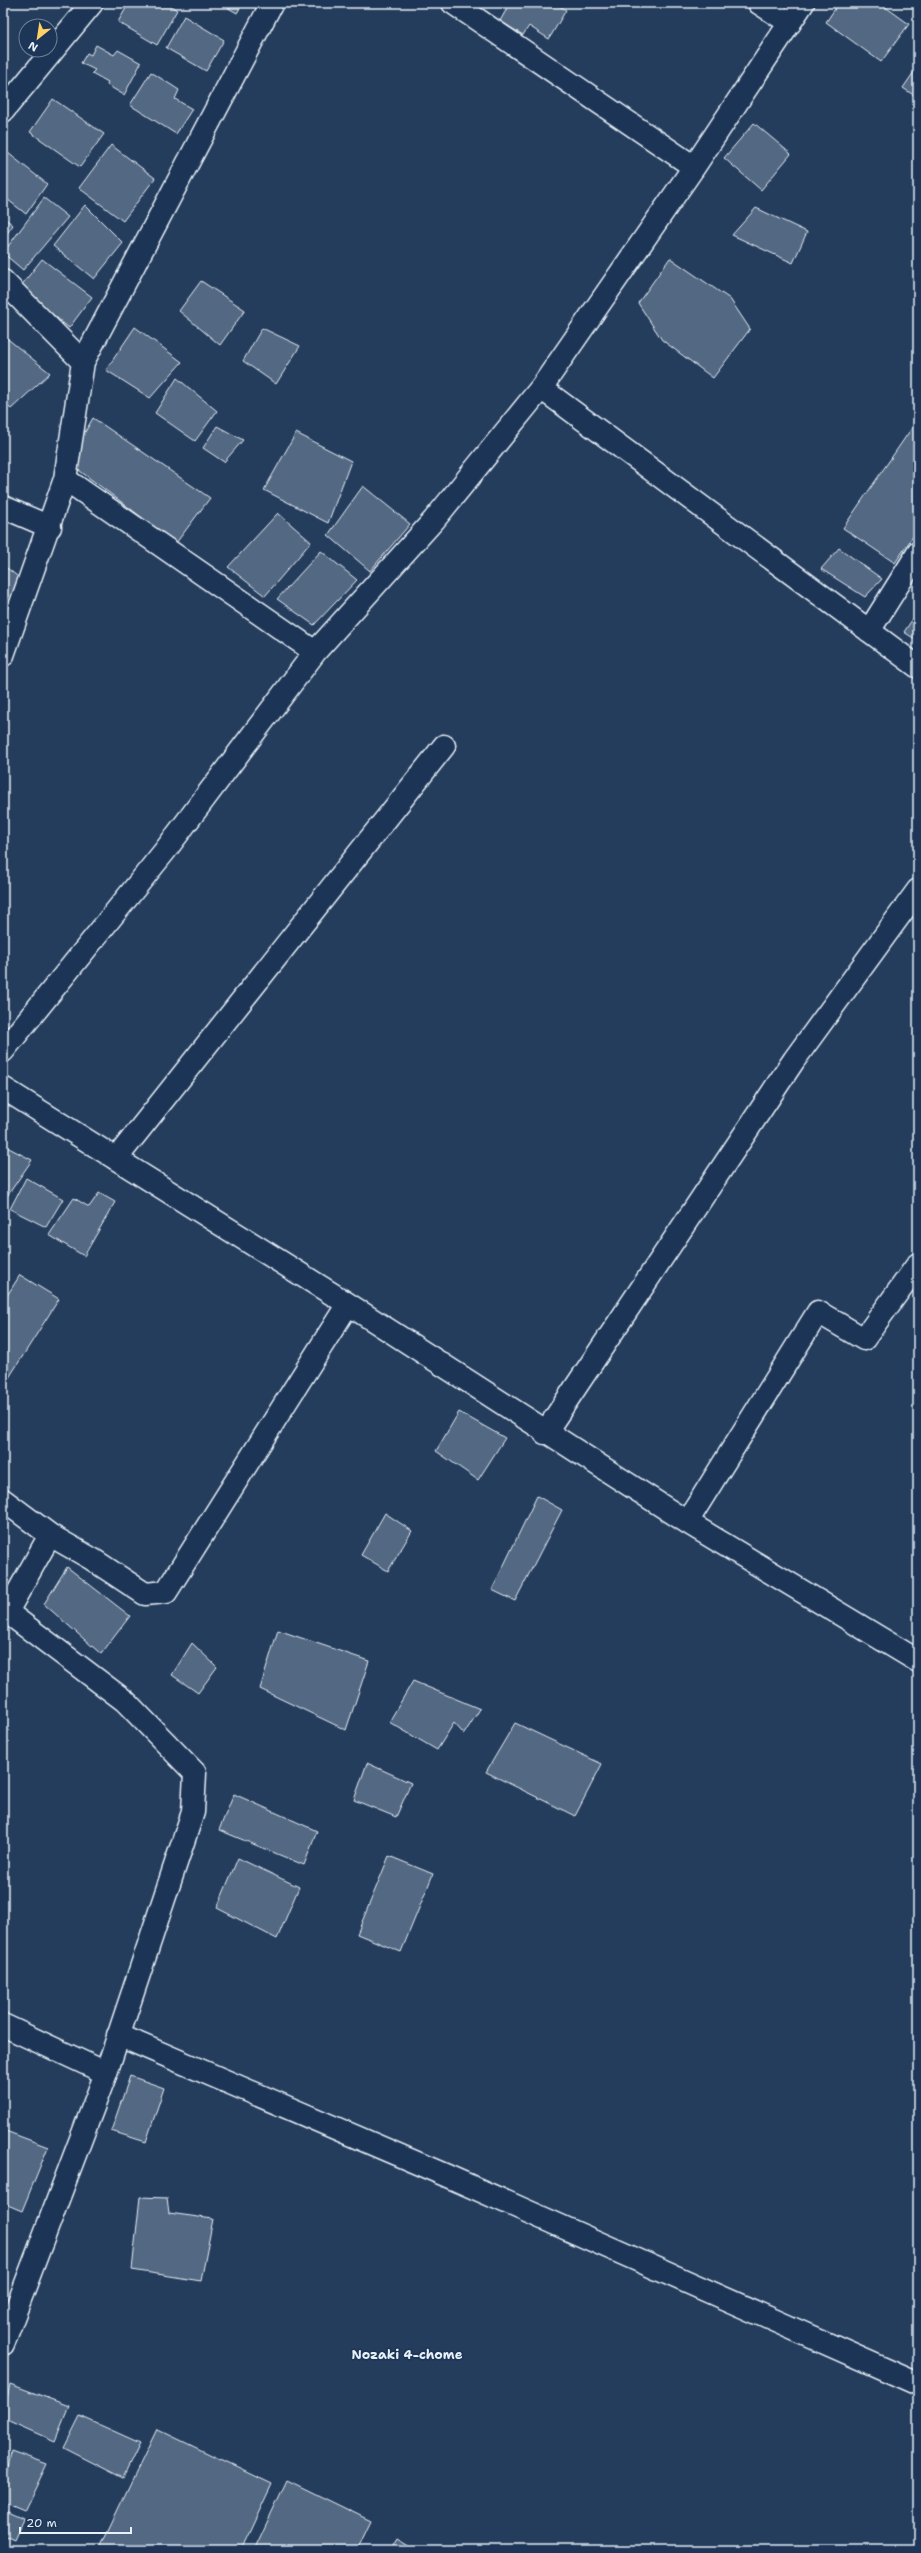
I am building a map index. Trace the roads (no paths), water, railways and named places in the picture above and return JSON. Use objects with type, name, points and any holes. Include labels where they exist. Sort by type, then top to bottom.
[{"type":"street","points":[[3,111],[92,3]]},
{"type":"street","points":[[3,655],[50,526],[65,479],[83,362],[272,3]]},
{"type":"street","points":[[453,3],[694,167]]},
{"type":"street","points":[[759,3],[790,22]]},
{"type":"street","points":[[3,1051],[164,852],[315,652],[434,520],[541,388],[694,167],[803,3]]},
{"type":"street","points":[[3,280],[83,362]]},
{"type":"street","points":[[541,388],[918,667]]},
{"type":"street","points":[[65,479],[315,652]]},
{"type":"street","points":[[3,507],[50,526]]},
{"type":"street","points":[[869,631],[918,553]]},
{"type":"street","points":[[116,1159],[444,746]]},
{"type":"street","points":[[545,1433],[794,1060],[918,890]]},
{"type":"street","points":[[3,1088],[348,1304],[545,1433],[687,1522],[918,1661]]},
{"type":"street","points":[[687,1522],[818,1312],[864,1339],[918,1264]]},
{"type":"street","points":[[3,1500],[50,1535],[92,1558],[145,1594],[166,1592],[348,1304]]},
{"type":"street","points":[[3,2344],[106,2073],[193,1812],[195,1773],[125,1701],[7,1612],[50,1535]]},
{"type":"street","points":[[3,2025],[106,2073]]},
{"type":"street","points":[[118,2035],[445,2175],[918,2384]]},
{"type":"district","name":"Nozaki 4-chome","points":[[407,2354]]}]
